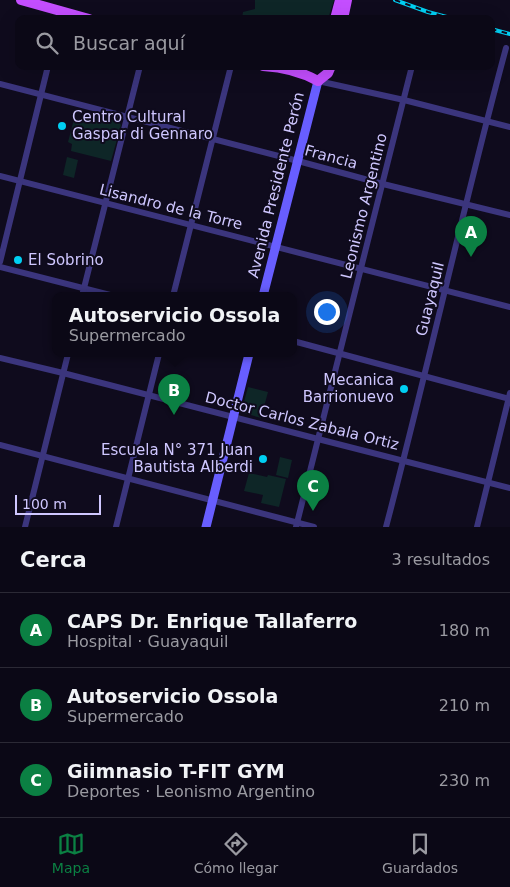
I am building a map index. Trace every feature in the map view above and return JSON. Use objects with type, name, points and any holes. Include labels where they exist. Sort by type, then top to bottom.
[{"type":"main road","points":[[21,0],[61,15]]},
{"type":"main road","points":[[336,15],[340,0]]},
{"type":"main road","points":[[344,15],[347,0]]},
{"type":"main road","points":[[269,70],[309,81],[318,81]]},
{"type":"main road","points":[[287,70],[309,76],[318,81]]},
{"type":"main road","name":"Avenida Presidente Perón","points":[[264,292],[322,70]]},
{"type":"main road","name":"Avenida Presidente Perón","points":[[318,81],[329,70]]},
{"type":"main road","points":[[206,527],[248,357]]},
{"type":"street","name":"Guayaquil","points":[[386,527],[506,48]]},
{"type":"street","points":[[0,262],[47,70]]},
{"type":"street","points":[[83,292],[139,70]]},
{"type":"street","points":[[174,292],[230,70]]},
{"type":"street","name":"Leonismo Argentino","points":[[297,525],[411,70]]},
{"type":"street","points":[[318,81],[510,126]]},
{"type":"street","name":"Francia","points":[[0,84],[383,184],[510,215]]},
{"type":"street","name":"Lisandro de la Torre","points":[[0,176],[510,307]]},
{"type":"street","points":[[0,267],[99,292]]},
{"type":"street","points":[[297,342],[510,397],[477,527]]},
{"type":"street","points":[[25,527],[67,357]]},
{"type":"street","points":[[116,527],[158,357]]},
{"type":"street","name":"Doctor Carlos Zabala Ortiz","points":[[0,358],[510,488]]},
{"type":"street","points":[[0,446],[128,478],[297,525],[314,527]]},
{"type":"green space","points":[[255,0],[334,0],[329,15],[243,15],[243,12],[255,9]]},
{"type":"green space","points":[[92,115],[118,121],[121,125],[111,161],[71,151],[72,144],[68,142],[74,119],[90,121]]},
{"type":"green space","points":[[67,157],[78,160],[74,178],[63,175]]},
{"type":"green space","points":[[248,387],[268,392],[261,418],[244,413],[242,409]]},
{"type":"green space","points":[[280,457],[292,460],[288,478],[276,475]]},
{"type":"green space","points":[[249,473],[286,479],[279,507],[261,503],[263,495],[244,491]]},
{"type":"railway","points":[[395,0],[439,15]]},
{"type":"railway","points":[[495,30],[510,34]]},
{"type":"place","name":"Centro Cultural Gaspar di Gennaro","points":[[62,126]]},
{"type":"place","name":"CAPS Dr. Enrique Tallaferro","points":[[471,257]]},
{"type":"place","name":"El Sobrino","points":[[18,260]]},
{"type":"place","name":"Mecanica Barrionuevo","points":[[404,389]]},
{"type":"place","name":"Autoservicio Ossola","points":[[174,415]]},
{"type":"place","name":"Escuela N° 371 Juan Bautista Alberdi","points":[[263,459]]},
{"type":"place","name":"Giimnasio T-FIT GYM","points":[[313,511]]}]
